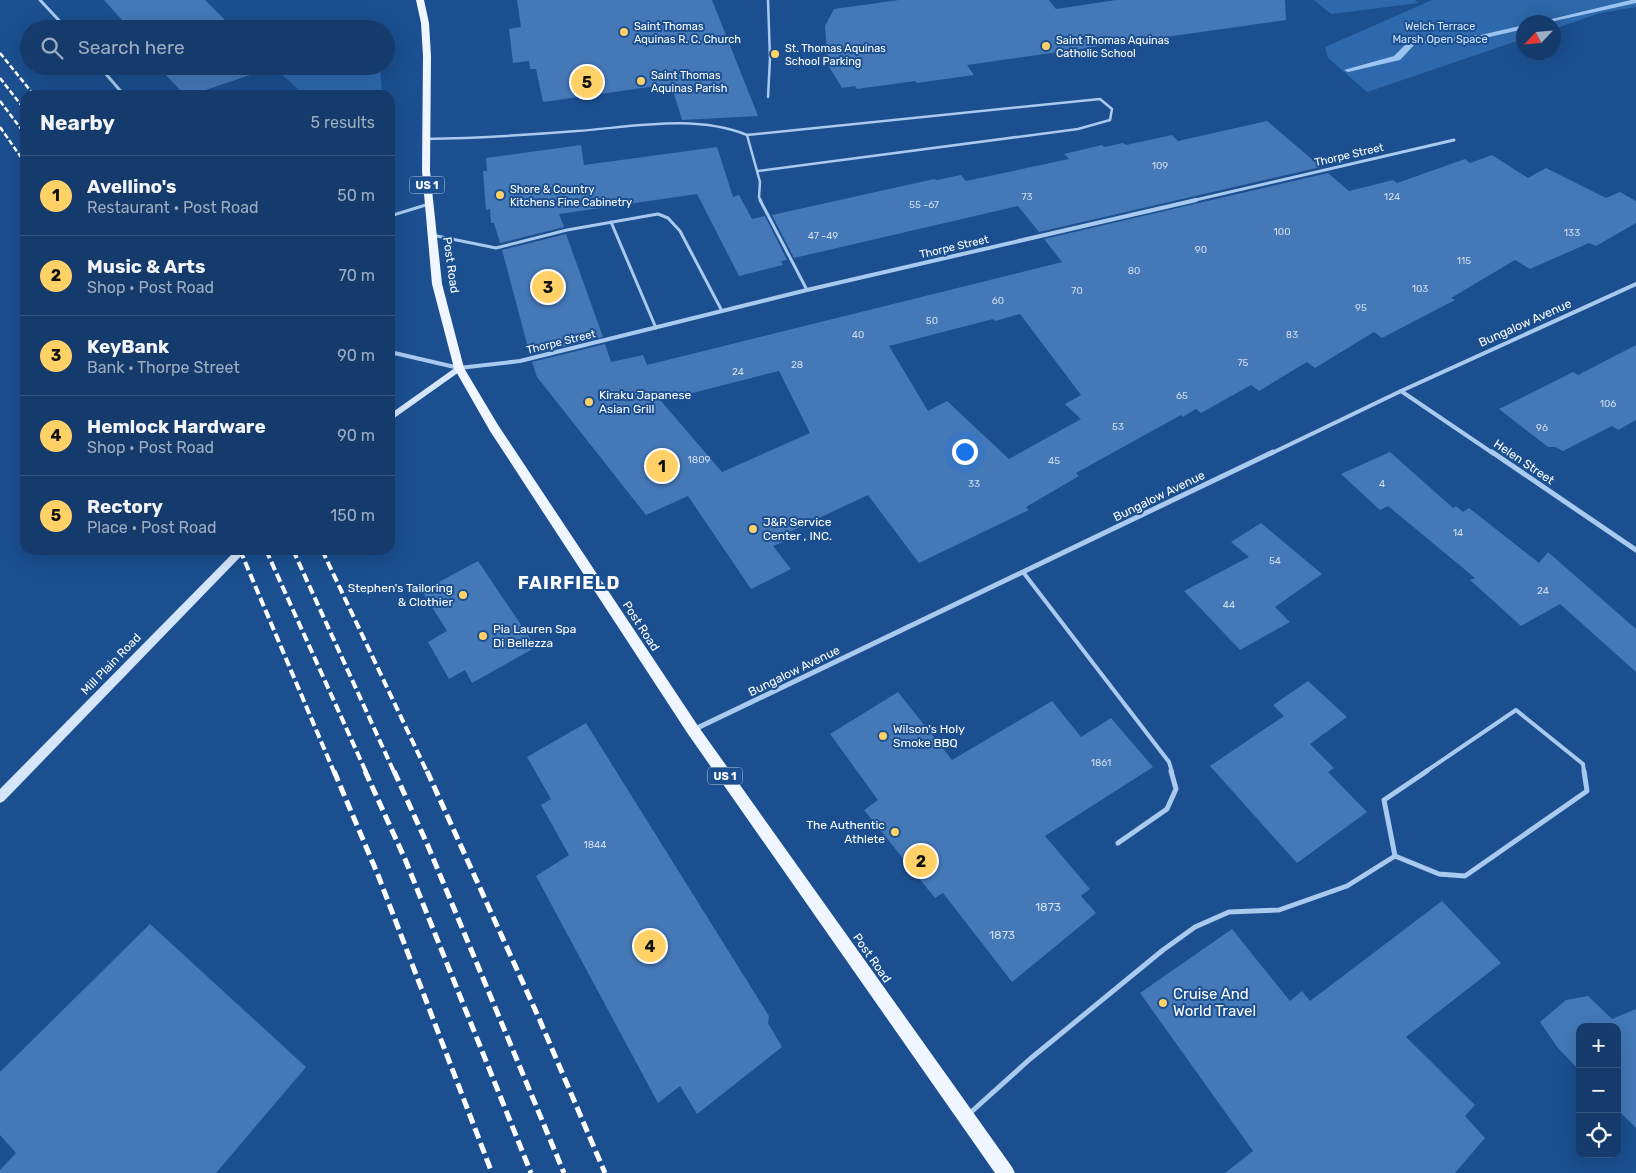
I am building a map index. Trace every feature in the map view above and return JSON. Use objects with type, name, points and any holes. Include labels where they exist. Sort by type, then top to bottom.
[{"type":"main road","name":"Post Road","points":[[420,0],[425,23],[427,56],[425,139],[437,284],[458,368],[494,428],[692,730],[1006,1173]]},
{"type":"main road","points":[[395,414],[458,368]]},
{"type":"main road","name":"Mill Plain Road","points":[[0,797],[237,555]]},
{"type":"street","points":[[40,0],[59,20]]},
{"type":"street","points":[[107,75],[120,90]]},
{"type":"street","name":"Thorpe Street","points":[[395,353],[458,368],[520,361],[807,290],[1454,140]]},
{"type":"street","name":"Bungalow Avenue","points":[[692,730],[1401,391],[1636,284]]},
{"type":"street","name":"Helen Street","points":[[1401,391],[1636,550]]},
{"type":"lane","points":[[768,0],[770,58],[768,97]]},
{"type":"lane","points":[[425,139],[462,139],[662,125],[709,125],[736,128],[747,135],[1100,99],[1112,110],[1110,120],[1078,129],[758,171]]},
{"type":"lane","points":[[747,135],[758,171],[760,182],[759,197],[807,290]]},
{"type":"lane","points":[[395,214],[429,204]]},
{"type":"lane","points":[[432,235],[496,248],[568,230],[658,214],[668,218],[680,231],[722,311]]},
{"type":"lane","points":[[611,222],[656,328]]},
{"type":"lane","points":[[1023,572],[1169,762],[1176,789],[1167,809],[1118,843]]},
{"type":"lane","points":[[1516,710],[1583,764],[1587,791],[1465,876],[1439,874],[1395,856],[1384,800],[1516,710]]},
{"type":"lane","points":[[966,1117],[1096,1005],[1163,950],[1196,927],[1229,912],[1279,910],[1347,886],[1395,856]]},
{"type":"green space","points":[[1314,0],[1415,0],[1419,3],[1331,14]]},
{"type":"green space","name":"Welch Terrace Marsh Open Space","points":[[1432,0],[1636,0],[1636,7],[1600,13],[1561,27],[1561,15],[1516,15],[1516,41],[1367,92],[1328,58],[1325,47]]},
{"type":"green space","points":[[282,75],[381,75],[382,90],[299,90]]},
{"type":"building","points":[[104,0],[205,0],[225,20],[122,20]]},
{"type":"building","points":[[517,0],[712,0],[758,116],[682,120],[671,84],[543,102],[536,69],[530,69],[529,61],[513,63],[509,29],[521,27]]},
{"type":"building","name":"Saint Thomas Aquinas Catholic School","points":[[899,0],[1049,0],[1056,9],[1116,0],[1285,0],[1286,20],[967,65],[974,75],[857,89],[855,86],[842,88],[828,65],[825,26],[834,9]]},
{"type":"building","points":[[166,75],[250,75],[206,90],[180,90]]},
{"type":"building","points":[[1267,121],[1321,167],[1039,232],[1018,206],[794,258],[772,215],[934,179],[961,175],[966,181],[1069,159],[1064,154],[1102,145],[1104,147],[1123,143],[1126,145],[1172,135],[1178,141]]},
{"type":"building","points":[[581,145],[584,165],[717,147],[733,197],[739,195],[752,219],[765,216],[787,260],[781,261],[783,265],[739,276],[697,194],[559,214],[564,227],[500,243],[494,223],[491,223],[490,209],[486,210],[483,171],[487,171],[486,158]]},
{"type":"building","points":[[1492,155],[1528,178],[1546,168],[1606,198],[1620,192],[1636,201],[1636,223],[1596,246],[1589,243],[1530,269],[1515,260],[1451,298],[1455,300],[1382,338],[1374,332],[1315,368],[1307,362],[1259,391],[1251,385],[1201,413],[1196,409],[1183,417],[1181,415],[1076,473],[1079,476],[1026,507],[1029,510],[919,563],[868,495],[781,536],[785,541],[773,546],[791,569],[751,589],[688,496],[646,515],[537,377],[532,362],[605,344],[611,362],[643,355],[647,365],[1062,262],[1044,239],[1328,173],[1349,191],[1393,180],[1397,183],[1465,159],[1470,163]],"holes":[[[1020,314],[1081,395],[1065,404],[1081,419],[1009,459],[947,401],[928,411],[889,346],[993,319],[995,321]],[[779,371],[810,433],[722,472],[661,401]]]},
{"type":"building","points":[[566,234],[603,337],[530,355],[502,250]]},
{"type":"building","points":[[1636,345],[1636,420],[1618,430],[1612,426],[1563,451],[1555,447],[1548,447],[1499,409],[1573,372],[1578,375]]},
{"type":"building","points":[[1390,452],[1453,508],[1456,506],[1463,512],[1469,508],[1539,563],[1548,552],[1636,629],[1636,672],[1560,604],[1521,626],[1470,580],[1475,578],[1388,506],[1380,510],[1341,474]]},
{"type":"building","points":[[1261,523],[1322,574],[1275,607],[1290,622],[1240,650],[1184,591],[1249,557],[1231,542]]},
{"type":"building","name":"Pia Lauren Spa Di Bellezza","points":[[478,561],[536,647],[472,683],[465,670],[449,679],[428,642],[447,631],[422,591]]},
{"type":"building","points":[[1308,681],[1347,717],[1310,744],[1334,768],[1328,772],[1367,812],[1297,863],[1210,766],[1284,716],[1273,705]]},
{"type":"building","points":[[898,692],[952,760],[1052,701],[1081,737],[1111,718],[1153,767],[1045,836],[1090,889],[1081,896],[1096,913],[1012,982],[943,893],[935,898],[864,810],[878,800],[830,734]]},
{"type":"building","points":[[586,723],[769,1016],[768,1023],[782,1047],[697,1114],[680,1086],[658,1103],[536,876],[569,855],[541,805],[551,799],[527,757]]},
{"type":"building","points":[[1442,901],[1501,963],[1406,1037],[1475,1105],[1465,1116],[1485,1138],[1455,1173],[1225,1173],[1253,1151],[1140,993],[1232,929],[1290,1001],[1302,991],[1310,1001]]},
{"type":"building","points":[[150,924],[306,1067],[216,1173],[0,1173],[0,1170],[16,1153],[0,1135],[0,1072]]},
{"type":"building","points":[[1588,996],[1612,1019],[1636,1009],[1636,1128],[1621,1113],[1621,1023],[1576,1023],[1576,1067],[1558,1048],[1540,1022],[1566,1000]]},
{"type":"waterway","points":[[1561,18],[1636,1]]},
{"type":"waterway","points":[[1348,70],[1397,58],[1413,42],[1481,37],[1516,29]]},
{"type":"railway","points":[[0,53],[30,90]]},
{"type":"railway","points":[[0,78],[20,104]]},
{"type":"railway","points":[[0,101],[20,127]]},
{"type":"railway","points":[[0,127],[20,156]]},
{"type":"railway","points":[[242,555],[334,772]]},
{"type":"railway","points":[[268,555],[366,772]]},
{"type":"railway","points":[[295,555],[394,772]]},
{"type":"railway","points":[[324,555],[427,772]]},
{"type":"railway","points":[[334,771],[378,875],[492,1173]]},
{"type":"railway","points":[[365,771],[405,859],[531,1173]]},
{"type":"railway","points":[[394,771],[428,846],[564,1173]]},
{"type":"railway","points":[[427,771],[538,1016],[605,1173]]},
{"type":"place","name":"Saint Thomas Aquinas R. C. Church","points":[[624,32]]},
{"type":"place","name":"Saint Thomas Aquinas Catholic School","points":[[1046,46]]},
{"type":"place","name":"St. Thomas Aquinas School Parking","points":[[775,54]]},
{"type":"place","name":"Saint Thomas Aquinas Parish","points":[[641,81]]},
{"type":"place","name":"Rectory","points":[[587,82]]},
{"type":"place","name":"Shore & Country Kitchens Fine Cabinetry","points":[[500,195]]},
{"type":"place","name":"KeyBank","points":[[548,287]]},
{"type":"place","name":"Kiraku Japanese Asian Grill","points":[[589,402]]},
{"type":"place","name":"Avellino's","points":[[662,466]]},
{"type":"place","name":"J&R Service Center , INC.","points":[[753,529]]},
{"type":"place","name":"Stephen's Tailoring & Clothier","points":[[463,595]]},
{"type":"place","name":"Pia Lauren Spa Di Bellezza","points":[[483,636]]},
{"type":"place","name":"Wilson's Holy Smoke BBQ","points":[[883,736]]},
{"type":"place","name":"The Authentic Athlete","points":[[895,832]]},
{"type":"place","name":"Music & Arts","points":[[921,861]]},
{"type":"place","name":"Hemlock Hardware","points":[[650,946]]},
{"type":"place","name":"Cruise And World Travel","points":[[1163,1003]]},
{"type":"district","name":"FAIRFIELD","points":[[569,583]]}]
